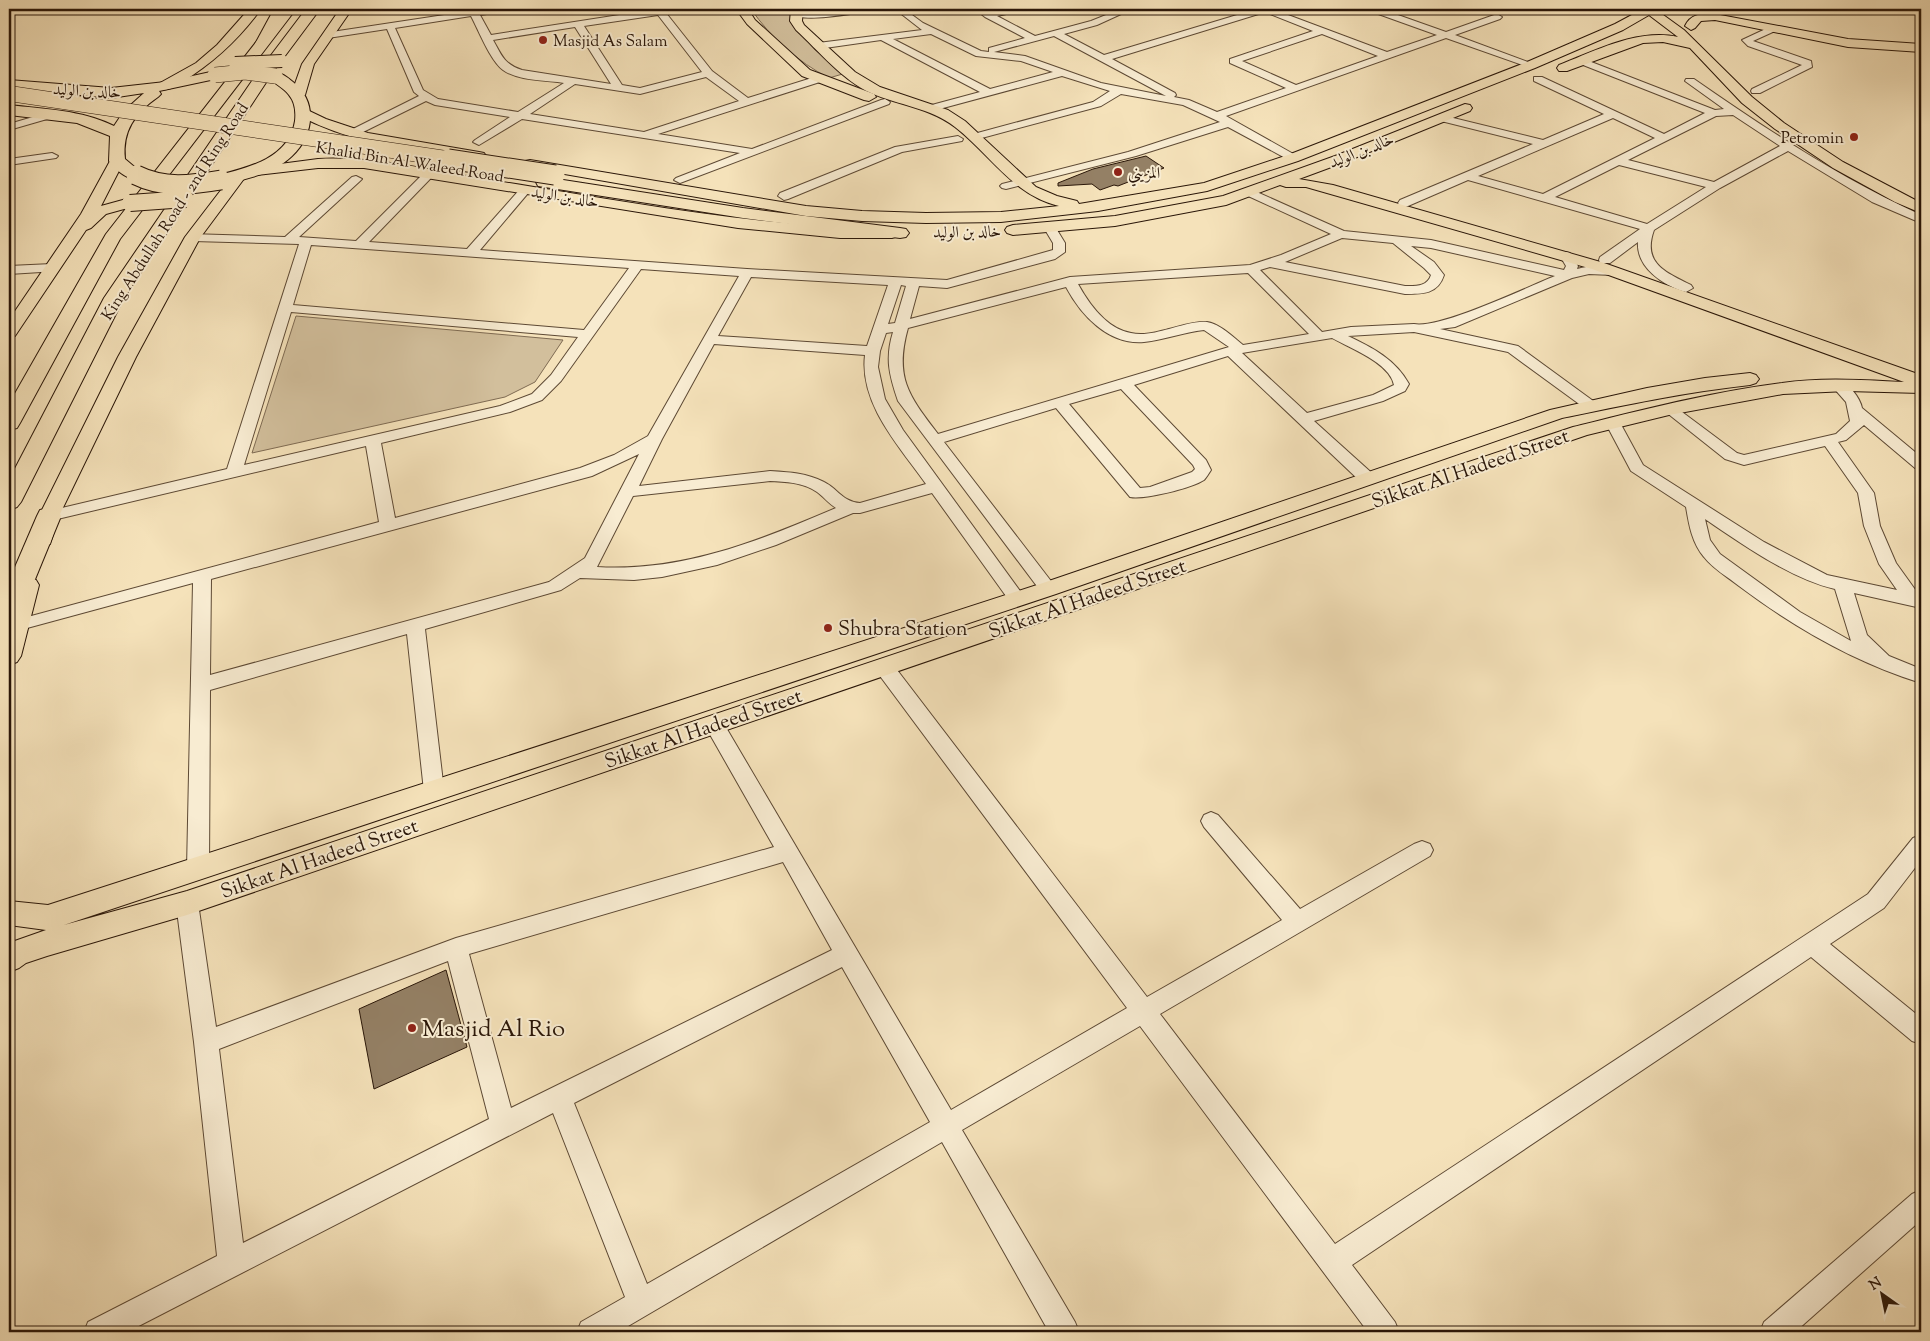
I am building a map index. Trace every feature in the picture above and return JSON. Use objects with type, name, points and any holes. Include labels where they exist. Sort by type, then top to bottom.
[{"type":"highway","name":"King Abdullah Road - 2nd Ring Road","points":[[9,423],[112,238],[289,9]]},
{"type":"highway","name":"King Abdullah Road - 2nd Ring Road","points":[[9,502],[114,298],[261,78],[313,9]]},
{"type":"highway","name":"خالد بن الوليد","points":[[10,96],[126,92],[215,75],[249,72],[264,72],[275,76],[298,94],[303,112],[303,125],[292,148],[257,171],[221,180],[170,186],[148,183],[118,161]]},
{"type":"highway","name":"خالد بن الوليد","points":[[10,96],[55,116],[79,119],[104,126],[118,134],[135,107],[165,86]]},
{"type":"highway","points":[[55,116],[98,111],[110,104],[111,100],[91,92]]},
{"type":"highway","name":"Khalid Bin Al Waleed Road","points":[[10,96],[549,178],[806,211]]},
{"type":"highway","points":[[118,134],[116,143],[118,161]]},
{"type":"highway","name":"Khalid Bin Al Waleed Road","points":[[549,178],[743,213],[910,232]]},
{"type":"highway","points":[[13,618],[49,516]]},
{"type":"main road","points":[[165,86],[200,66],[222,48],[255,9]]},
{"type":"main road","points":[[261,44],[280,9]]},
{"type":"main road","points":[[298,94],[308,64],[346,9]]},
{"type":"main road","points":[[742,9],[751,22],[806,73],[931,117],[958,139],[1006,187],[1017,208],[1001,216]]},
{"type":"main road","points":[[1648,9],[1669,23],[1761,112],[1800,141],[1921,209]]},
{"type":"main road","name":"خالد بن الوليد","points":[[303,112],[317,121],[332,127],[376,138],[806,211],[862,216],[926,218],[1001,216],[1098,206],[1207,187],[1293,158],[1531,65],[1619,27],[1648,9]]},
{"type":"main road","points":[[1669,9],[1722,56]]},
{"type":"main road","points":[[797,11],[796,20],[800,27],[851,75],[875,90],[932,108],[960,124],[1022,182],[1041,196],[1053,200],[1098,206]]},
{"type":"main road","points":[[1698,33],[1692,21],[1700,12]]},
{"type":"main road","points":[[1700,12],[1772,29],[1848,43],[1921,48]]},
{"type":"main road","points":[[1700,12],[1842,39],[1921,43]]},
{"type":"main road","name":"خالد بن الوليد","points":[[1619,27],[1637,26],[1649,29],[1654,33],[1651,38]]},
{"type":"main road","points":[[1533,81],[1581,61],[1651,38],[1670,39],[1694,47]]},
{"type":"main road","points":[[222,48],[226,52],[223,58],[225,61],[235,63],[291,60],[325,39]]},
{"type":"main road","points":[[1744,79],[1756,92],[1807,133],[1876,174],[1921,197]]},
{"type":"main road","name":"خالد بن الوليد","points":[[257,171],[294,165],[355,163],[385,166],[428,175],[770,227],[840,233],[1050,228],[1114,221],[1226,200],[1250,193],[1340,159],[1476,104]]},
{"type":"main road","points":[[332,127],[327,153],[331,157],[355,163]]},
{"type":"main road","points":[[1340,159],[1317,173],[1318,178],[1326,182],[1404,203],[1686,288],[1919,380]]},
{"type":"main road","points":[[9,332],[89,214],[118,161]]},
{"type":"main road","points":[[49,516],[127,357],[193,237],[239,176]]},
{"type":"main road","points":[[1250,193],[1281,184],[1306,183],[1566,256],[1609,265],[1919,380]]},
{"type":"main road","points":[[75,233],[101,211],[130,203],[186,199],[204,208],[206,219]]},
{"type":"main road","points":[[1827,347],[1846,358],[1851,364],[1847,370],[1834,380]]},
{"type":"main road","name":"Sikkat Al Hadeed Street","points":[[9,959],[47,931],[198,869],[1017,600],[1557,414],[1705,384],[1773,376],[1834,380],[1919,380]]},
{"type":"main road","name":"Sikkat Al Hadeed Street","points":[[9,913],[47,931],[187,903],[1580,431],[1669,409],[1834,380]]},
{"type":"main road","points":[[9,656],[13,618]]},
{"type":"street","points":[[325,39],[390,26],[500,9]]},
{"type":"street","points":[[488,38],[676,9]]},
{"type":"street","points":[[797,11],[820,14],[866,9]]},
{"type":"street","points":[[899,9],[920,25],[979,54],[1022,58],[1073,78],[1155,98],[1185,102]]},
{"type":"street","points":[[979,9],[1034,39]]},
{"type":"street","points":[[988,15],[1016,9]]},
{"type":"street","points":[[979,54],[1094,22],[1128,9]]},
{"type":"street","points":[[1103,59],[1265,9],[1388,56]]},
{"type":"street","points":[[1373,9],[1531,65]]},
{"type":"street","points":[[660,11],[708,73],[746,102]]},
{"type":"street","points":[[1217,116],[1448,36],[1497,17],[1481,11]]},
{"type":"street","points":[[474,13],[500,61],[507,68],[520,73],[640,92],[708,73]]},
{"type":"street","points":[[578,24],[619,88]]},
{"type":"street","points":[[390,26],[419,92],[426,97],[448,105],[753,152]]},
{"type":"street","points":[[1756,92],[1807,67],[1808,63],[1751,44],[1747,40],[1772,29]]},
{"type":"street","points":[[818,46],[932,31]]},
{"type":"street","points":[[1297,89],[1233,61],[1322,31]]},
{"type":"street","points":[[1056,33],[1185,102],[1217,116],[1293,158]]},
{"type":"street","points":[[882,37],[989,93]]},
{"type":"street","points":[[1581,61],[1714,113],[1736,112]]},
{"type":"street","points":[[932,108],[1063,74]]},
{"type":"street","points":[[643,135],[820,79]]},
{"type":"street","points":[[479,142],[573,81]]},
{"type":"street","points":[[1533,81],[1613,114],[1664,138]]},
{"type":"street","points":[[1690,81],[1788,146],[1876,199],[1921,219]]},
{"type":"street","points":[[974,137],[1097,104],[1120,90]]},
{"type":"street","points":[[355,132],[426,97]]},
{"type":"street","points":[[680,180],[885,102]]},
{"type":"street","points":[[1544,198],[1714,113]]},
{"type":"street","points":[[1404,203],[1613,114]]},
{"type":"street","points":[[9,127],[55,116]]},
{"type":"street","points":[[1441,118],[1543,143]]},
{"type":"street","points":[[1006,187],[1132,154],[1229,123]]},
{"type":"street","points":[[784,196],[899,149],[958,139]]},
{"type":"street","points":[[935,440],[1236,350],[1334,334],[1450,324],[1568,275],[1609,265],[1649,228],[1716,186],[1788,146]]},
{"type":"street","points":[[9,162],[52,156]]},
{"type":"street","points":[[1617,161],[1716,186]]},
{"type":"street","points":[[359,245],[428,175]]},
{"type":"street","points":[[1467,176],[1649,228]]},
{"type":"street","points":[[288,240],[356,179]]},
{"type":"street","points":[[470,253],[525,190]]},
{"type":"street","points":[[1250,193],[1341,234],[1430,244],[1568,275]]},
{"type":"street","points":[[193,237],[306,241],[746,273],[947,284],[1051,256],[1059,252],[1059,243],[1050,228]]},
{"type":"street","points":[[1649,228],[1644,239],[1643,251],[1649,263],[1662,276],[1686,288]]},
{"type":"street","points":[[880,332],[1070,282],[1251,269],[1341,234]]},
{"type":"street","points":[[1269,263],[1405,290],[1423,290],[1435,283],[1438,275],[1429,265],[1395,240]]},
{"type":"street","points":[[234,473],[306,241]]},
{"type":"street","points":[[1566,256],[1572,266],[1568,275]]},
{"type":"street","points":[[49,516],[505,409],[538,397],[556,378],[638,265]]},
{"type":"street","points":[[9,270],[52,268]]},
{"type":"street","points":[[1251,269],[1319,336]]},
{"type":"street","points":[[201,685],[555,586],[592,562],[654,438],[746,273]]},
{"type":"street","points":[[896,280],[873,351],[871,367],[878,399],[896,431],[1017,600]]},
{"type":"street","points":[[914,281],[895,348],[896,374],[905,402],[1048,589]]},
{"type":"street","points":[[1070,282],[1083,304],[1098,320],[1117,333],[1129,337],[1141,338],[1206,326],[1213,329],[1368,479]]},
{"type":"street","points":[[286,308],[588,334]]},
{"type":"street","points":[[1414,328],[1513,349],[1591,406]]},
{"type":"street","points":[[1303,418],[1378,398],[1400,388],[1402,384],[1399,377],[1378,358],[1334,334]]},
{"type":"street","points":[[710,340],[873,351]]},
{"type":"street","points":[[1669,409],[1731,456],[1744,460],[1841,437],[1858,422],[1853,400],[1834,380]]},
{"type":"street","points":[[1059,402],[1136,493],[1152,492],[1198,476],[1203,470],[1200,463],[1124,383]]},
{"type":"street","points":[[1855,410],[1921,465]]},
{"type":"street","points":[[1613,422],[1637,468],[1766,550],[1822,580],[1916,600]]},
{"type":"street","points":[[13,618],[202,575],[586,472],[620,458],[654,438]]},
{"type":"street","points":[[1828,439],[1866,493],[1872,526],[1888,564],[1916,600]]},
{"type":"street","points":[[373,440],[388,525]]},
{"type":"street","points":[[627,492],[770,476],[814,483],[841,506],[848,509]]},
{"type":"street","points":[[577,572],[634,574],[700,565],[769,543],[848,509],[860,508],[936,487]]},
{"type":"street","points":[[1694,505],[1700,536],[1706,550],[1714,558],[1811,628],[1859,653],[1921,676]]},
{"type":"street","points":[[198,869],[202,575]]},
{"type":"street","points":[[1842,584],[1859,638],[1882,661]]},
{"type":"street","points":[[415,625],[434,791]]},
{"type":"street","points":[[884,667],[1385,1332]]},
{"type":"street","points":[[714,724],[1065,1332]]},
{"type":"street","points":[[1211,820],[1298,923]]},
{"type":"street","points":[[1332,1262],[1876,901],[1921,844]]},
{"type":"street","points":[[591,1332],[1422,850]]},
{"type":"street","points":[[206,1042],[456,948],[787,852]]},
{"type":"street","points":[[187,903],[206,1042],[232,1264]]},
{"type":"street","points":[[1811,943],[1921,1033]]},
{"type":"street","points":[[456,948],[504,1125]]},
{"type":"street","points":[[98,1332],[504,1125],[846,954]]},
{"type":"street","points":[[560,1098],[642,1303]]},
{"type":"street","points":[[1774,1332],[1921,1203]]},
{"type":"shaded area","points":[[751,9],[795,9],[794,25],[815,50],[846,73],[829,78],[807,65],[767,30]]},
{"type":"shaded area","points":[[296,316],[563,340],[535,382],[505,397],[252,453]]},
{"type":"building","name":"المزيني","points":[[1146,156],[1164,168],[1118,186],[1114,185],[1100,190],[1092,184],[1058,186],[1058,183],[1093,169]]},
{"type":"building","name":"Masjid Al Rio","points":[[446,970],[467,1047],[374,1089],[359,1009]]},
{"type":"place","name":"Masjid As Salam","points":[[543,40]]},
{"type":"place","name":"Petromin","points":[[1854,137]]},
{"type":"place","name":"المزيني","points":[[1118,172]]},
{"type":"place","name":"Shubra Station","points":[[828,628]]},
{"type":"place","name":"Masjid Al Rio","points":[[412,1028]]}]
